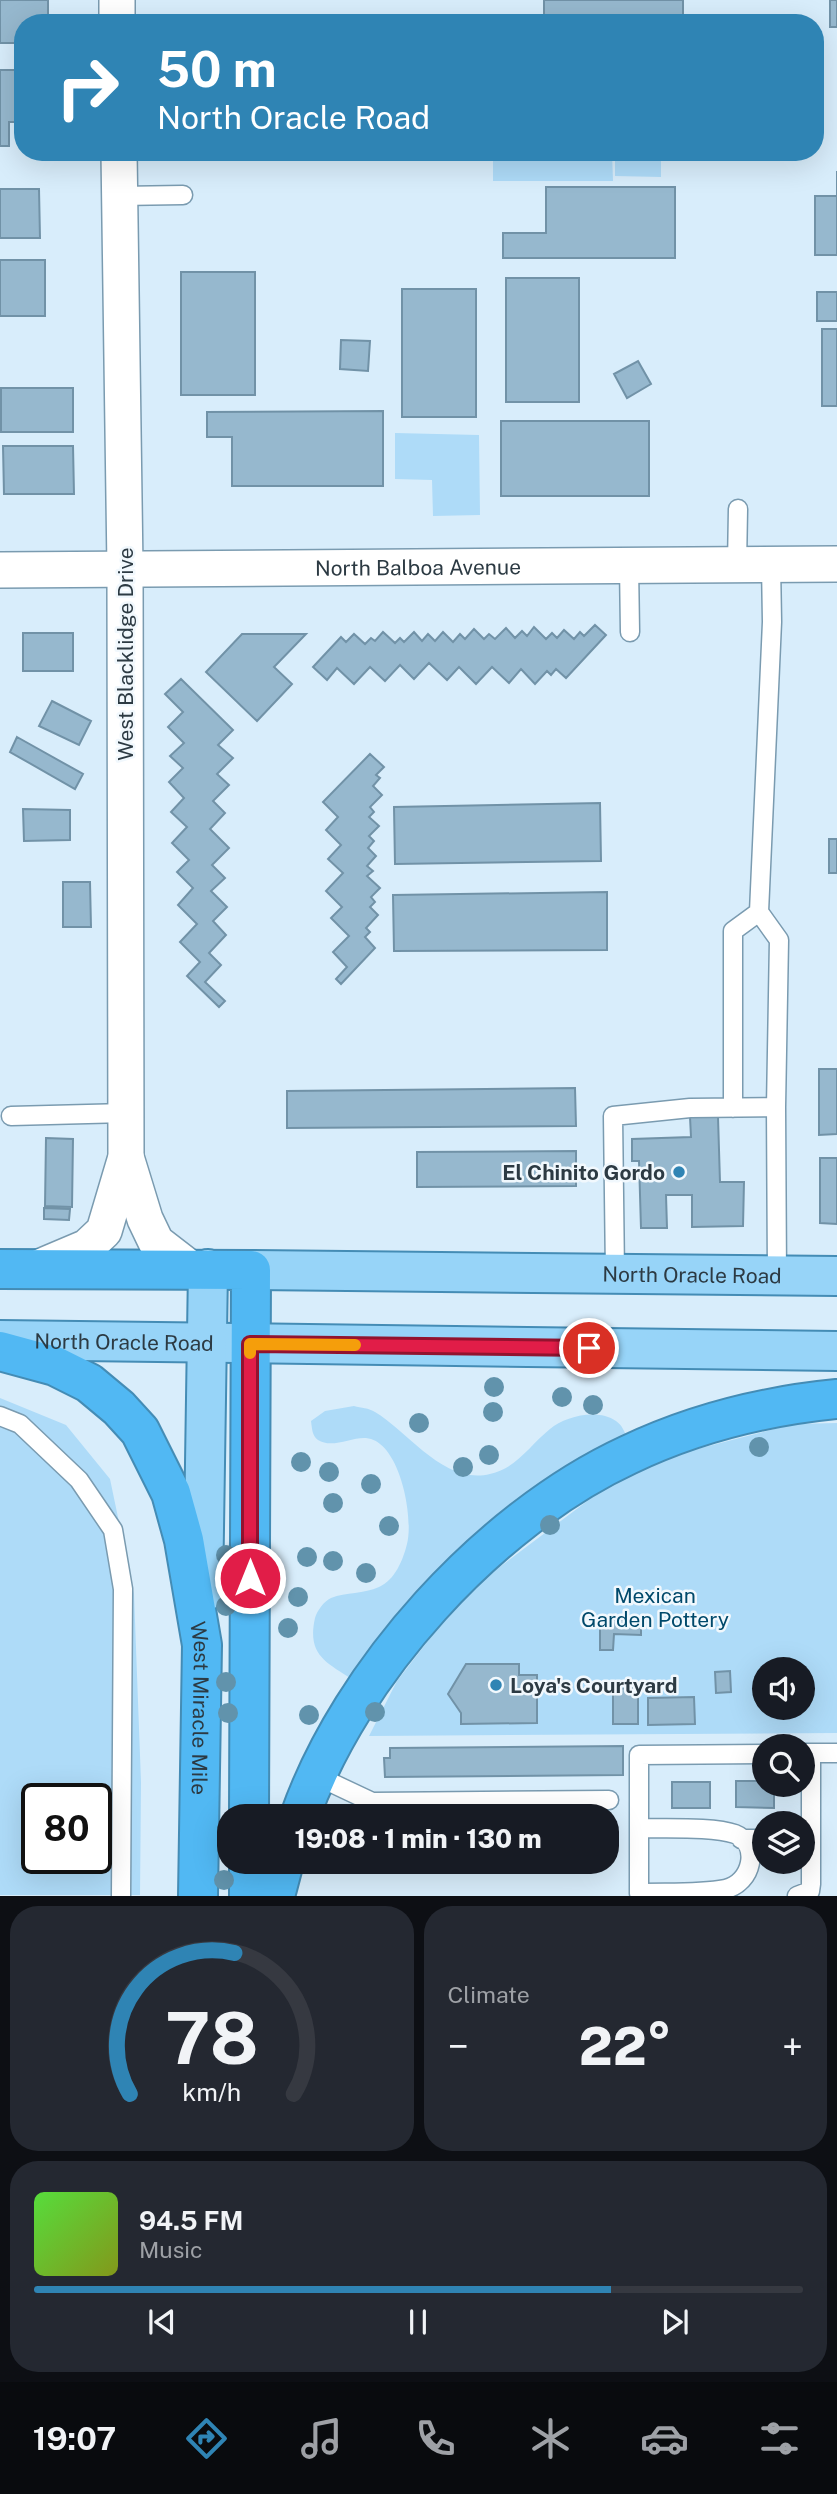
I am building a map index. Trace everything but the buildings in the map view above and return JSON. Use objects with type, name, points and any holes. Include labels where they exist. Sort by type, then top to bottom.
[{"type":"highway","name":"North Oracle Road","points":[[18,1269],[251,1270]]},
{"type":"highway","points":[[249,1804],[251,1270]]},
{"type":"highway","points":[[0,1352],[55,1366],[89,1383],[119,1408],[140,1431],[172,1493],[184,1540],[202,1644]]},
{"type":"highway","points":[[305,1804],[333,1744],[381,1668],[424,1612],[494,1543],[536,1511],[625,1456],[667,1438],[722,1420],[774,1408],[837,1399]]},
{"type":"highway","name":"West Miracle Mile","points":[[198,1895],[202,1644]]},
{"type":"highway","points":[[249,1874],[249,1895]]},
{"type":"highway","points":[[275,1895],[281,1874]]},
{"type":"main road","name":"West Miracle Mile","points":[[200,1269],[206,1344],[202,1644]]},
{"type":"main road","name":"North Oracle Road","points":[[251,1270],[837,1276]]},
{"type":"main road","name":"North Oracle Road","points":[[0,1340],[837,1351]]},
{"type":"street","name":"West Blacklidge Drive","points":[[119,161],[125,568],[126,1157]]},
{"type":"street","name":"North Balboa Avenue","points":[[0,570],[837,564]]},
{"type":"street","points":[[18,1269],[87,1247],[104,1231],[126,1157]]},
{"type":"street","points":[[126,1157],[145,1219],[156,1242],[200,1269]]},
{"type":"lane","points":[[119,195],[183,195]]},
{"type":"lane","points":[[738,509],[772,622],[759,912],[779,940],[777,1276]]},
{"type":"lane","points":[[629,565],[630,632]]},
{"type":"lane","points":[[733,1108],[733,931],[759,912]]},
{"type":"lane","points":[[615,1274],[613,1116],[690,1108],[776,1108]]},
{"type":"lane","points":[[10,1116],[126,1113]]},
{"type":"lane","points":[[0,1416],[20,1424],[79,1480],[113,1530],[122,1589],[121,1895]]},
{"type":"lane","points":[[815,1753],[837,1753]]},
{"type":"lane","points":[[639,1828],[723,1831],[738,1835],[749,1847],[750,1867],[743,1881],[727,1889],[639,1894],[639,1828],[639,1755],[752,1754]]},
{"type":"lane","points":[[317,1776],[372,1802],[609,1800]]},
{"type":"lane","points":[[741,1839],[752,1839]]},
{"type":"lane","points":[[797,1895],[810,1891],[809,1874]]},
{"type":"green space","points":[[493,161],[612,161],[613,181],[493,181]]},
{"type":"green space","points":[[615,161],[661,161],[661,177],[615,176]]},
{"type":"green space","points":[[395,433],[479,435],[480,515],[433,516],[432,480],[395,479]]},
{"type":"green space","points":[[0,1398],[66,1425],[110,1479],[134,1594],[141,1782],[140,1895],[0,1895]]},
{"type":"green space","points":[[354,1406],[375,1412],[443,1465],[473,1475],[490,1474],[508,1467],[556,1424],[573,1417],[591,1414],[609,1417],[620,1425],[627,1439],[497,1517],[456,1553],[423,1588],[352,1679],[326,1662],[316,1649],[313,1630],[316,1615],[331,1598],[373,1589],[390,1580],[398,1569],[409,1532],[402,1482],[388,1452],[378,1442],[366,1438],[329,1443],[318,1440],[313,1434],[311,1421],[325,1411]]},
{"type":"green space","name":"Mexican Garden Pottery","points":[[837,1423],[837,1733],[369,1736],[397,1681],[458,1602],[476,1585],[635,1465],[794,1424]]},
{"type":"slow traffic","points":[[250,1353],[250,1344],[355,1345]]},
{"type":"place","name":"El Chinito Gordo","points":[[679,1172]]},
{"type":"place","name":"Loya's Courtyard","points":[[496,1685]]},
{"type":"route","points":[[250,1578],[250,1344],[589,1348]]}]
